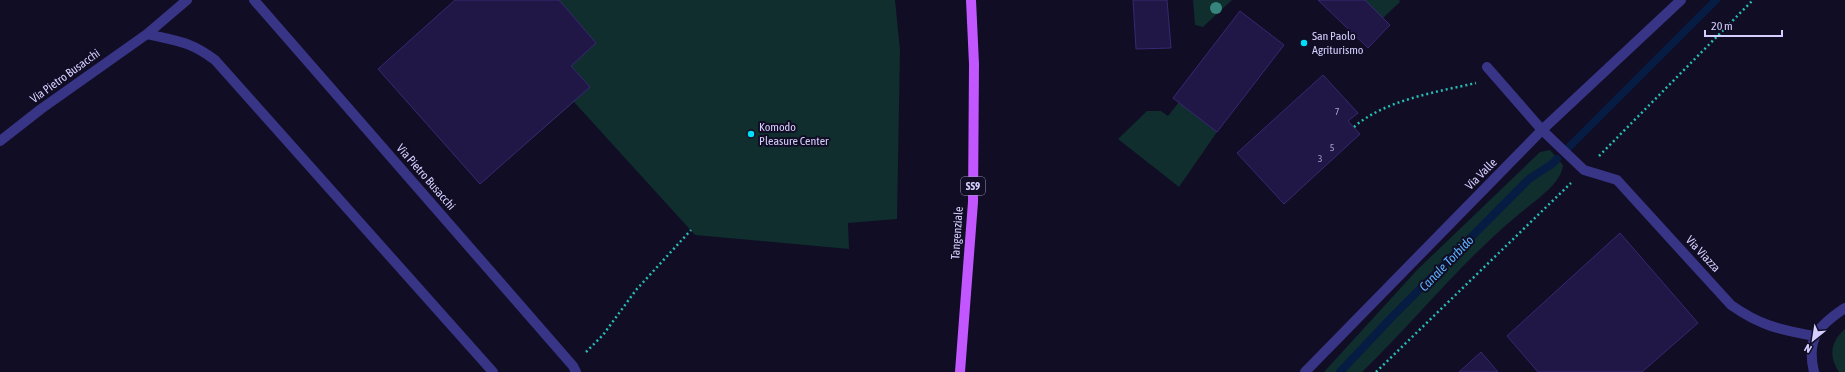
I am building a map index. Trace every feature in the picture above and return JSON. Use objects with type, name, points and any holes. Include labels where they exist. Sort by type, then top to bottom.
[{"type":"main road","name":"Tangenziale","points":[[960,372],[973,202],[974,64],[971,0]]},
{"type":"street","name":"Via Pietro Busacchi","points":[[0,141],[147,34],[187,0]]},
{"type":"street","name":"Via Pietro Busacchi","points":[[254,0],[574,369]]},
{"type":"street","name":"Via Valle","points":[[1305,372],[1542,130],[1681,0]]},
{"type":"street","points":[[147,34],[176,40],[198,48],[215,60],[493,372]]},
{"type":"street","name":"Via Viazza","points":[[1487,67],[1542,130],[1584,170],[1617,180],[1731,305],[1751,319],[1776,329],[1814,336]]},
{"type":"street","points":[[1814,372],[1810,356],[1814,336],[1829,319],[1845,308]]},
{"type":"path","points":[[1376,372],[1584,170],[1753,0]]},
{"type":"path","points":[[1354,127],[1362,120],[1390,105],[1419,96],[1480,82]]},
{"type":"path","points":[[574,369],[603,335],[636,290],[691,230]]},
{"type":"green space","name":"Komodo Pleasure Center","points":[[455,0],[895,0],[900,50],[897,219],[848,223],[849,249],[695,235],[574,102],[480,184],[378,69]]},
{"type":"green space","points":[[1193,0],[1232,0],[1203,27],[1195,25]]},
{"type":"green space","points":[[1365,0],[1399,0],[1400,2],[1383,18]]},
{"type":"green space","points":[[1179,102],[1217,132],[1179,187],[1118,139],[1147,111],[1161,111],[1168,116]]},
{"type":"green space","points":[[1550,150],[1563,165],[1557,179],[1545,193],[1497,233],[1477,252],[1382,353],[1362,372],[1324,372],[1417,270],[1540,152]]},
{"type":"green space","points":[[1845,329],[1845,372],[1839,372],[1832,355],[1834,344]]},
{"type":"building","points":[[455,0],[559,0],[596,43],[571,66],[590,87],[480,184],[378,69]]},
{"type":"building","points":[[1133,0],[1167,0],[1171,48],[1136,49]]},
{"type":"building","points":[[1318,0],[1365,0],[1390,25],[1368,48]]},
{"type":"building","points":[[1240,11],[1284,45],[1217,132],[1173,98]]},
{"type":"building","points":[[1323,75],[1358,113],[1348,121],[1360,134],[1284,204],[1237,153]]},
{"type":"building","points":[[1620,233],[1698,323],[1642,372],[1538,372],[1507,336]]},
{"type":"building","points":[[1481,352],[1498,372],[1459,372]]},
{"type":"waterway","name":"Canale Torbido","points":[[1569,147],[1716,0]]},
{"type":"waterway","name":"Canale Torbido","points":[[1340,372],[1391,318],[1529,179],[1557,159]]},
{"type":"place","name":"San Paolo Agriturismo","points":[[1304,43]]},
{"type":"place","name":"Komodo Pleasure Center","points":[[751,134]]}]
